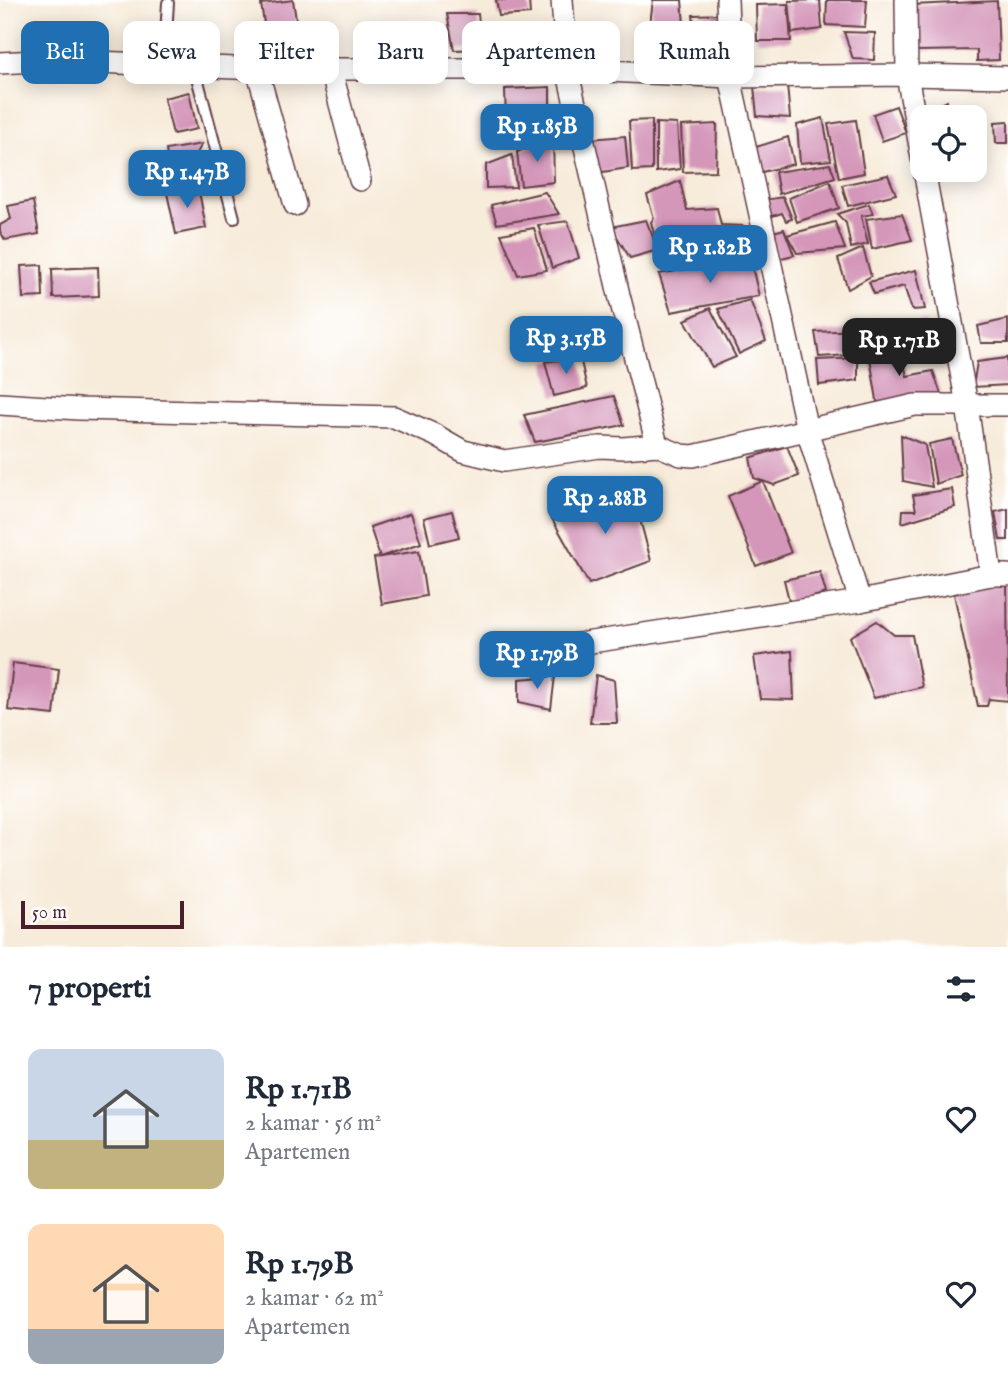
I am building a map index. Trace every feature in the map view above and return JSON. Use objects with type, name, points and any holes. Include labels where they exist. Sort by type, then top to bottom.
[{"type":"street","points":[[562,0],[564,21]]},
{"type":"street","points":[[727,0],[728,21]]},
{"type":"street","points":[[906,0],[907,75],[912,105]]},
{"type":"street","points":[[0,63],[52,60],[123,63]]},
{"type":"street","points":[[339,70],[462,69]]},
{"type":"street","points":[[754,77],[1008,77]]},
{"type":"street","points":[[261,84],[295,205]]},
{"type":"street","points":[[335,84],[360,180]]},
{"type":"street","points":[[571,84],[657,445]]},
{"type":"street","points":[[732,84],[807,430],[860,601]]},
{"type":"street","points":[[526,652],[860,601],[1000,575],[926,182]]},
{"type":"street","points":[[0,404],[79,410],[394,417],[463,451],[503,461],[600,447],[657,445],[681,455],[693,456],[915,405],[1008,405]]},
{"type":"lane","points":[[167,21],[168,4]]},
{"type":"lane","points":[[199,84],[234,218]]},
{"type":"building","points":[[293,0],[296,21],[264,21],[261,4]]},
{"type":"building","points":[[496,0],[529,0],[530,14],[499,16]]},
{"type":"building","points":[[653,0],[682,0],[684,21],[650,21]]},
{"type":"building","points":[[820,0],[822,29],[792,33],[789,1]]},
{"type":"building","points":[[827,0],[867,0],[865,27],[826,25]]},
{"type":"building","points":[[997,1],[999,60],[977,61],[977,50],[916,51],[913,5]]},
{"type":"building","points":[[788,4],[791,41],[757,41],[756,5]]},
{"type":"building","points":[[447,14],[478,14],[479,21],[462,21],[462,50],[454,50]]},
{"type":"building","points":[[725,14],[724,21],[694,21],[693,15]]},
{"type":"building","points":[[844,32],[875,33],[874,60],[853,59]]},
{"type":"building","points":[[787,85],[790,118],[757,116],[754,86]]},
{"type":"building","points":[[550,87],[550,120],[506,121],[505,89]]},
{"type":"building","points":[[189,92],[197,129],[173,134],[164,98]]},
{"type":"building","points":[[896,106],[906,133],[882,141],[873,114]]},
{"type":"building","points":[[823,118],[831,160],[800,163],[797,125]]},
{"type":"building","points":[[652,120],[652,170],[632,171],[629,121]]},
{"type":"building","points":[[856,120],[864,173],[839,178],[828,124]]},
{"type":"building","points":[[1008,121],[1008,143],[996,143],[995,122]]},
{"type":"building","points":[[656,123],[677,124],[680,169],[656,172]]},
{"type":"building","points":[[717,124],[716,171],[683,172],[681,126]]},
{"type":"building","points":[[625,136],[628,168],[596,173],[591,139]]},
{"type":"building","points":[[553,137],[554,182],[521,186],[517,152]]},
{"type":"building","points":[[788,137],[794,164],[758,173],[750,149]]},
{"type":"building","points":[[202,144],[177,189],[171,180],[166,150]]},
{"type":"building","points":[[512,155],[516,187],[486,188],[486,165]]},
{"type":"building","points":[[830,164],[835,177],[779,194],[775,172]]},
{"type":"building","points":[[888,175],[896,194],[848,206],[842,185]]},
{"type":"building","points":[[680,181],[687,210],[717,208],[721,225],[744,226],[752,254],[662,265],[647,195]]},
{"type":"building","points":[[830,181],[839,208],[797,222],[789,198]]},
{"type":"building","points":[[198,186],[206,228],[176,234],[167,193]]},
{"type":"building","points":[[545,192],[559,214],[497,224],[491,205]]},
{"type":"building","points":[[783,197],[792,219],[786,221],[782,213],[769,217],[764,200]]},
{"type":"building","points":[[33,201],[39,234],[5,240],[0,225],[11,219],[8,206]]},
{"type":"building","points":[[869,204],[873,214],[861,216],[868,244],[851,248],[846,223],[837,214]]},
{"type":"building","points":[[902,214],[912,240],[872,249],[866,219]]},
{"type":"building","points":[[646,220],[658,250],[630,258],[611,227]]},
{"type":"building","points":[[568,221],[579,258],[552,268],[538,225]]},
{"type":"building","points":[[835,222],[845,249],[797,253],[787,235]]},
{"type":"building","points":[[534,228],[547,270],[518,275],[501,234]]},
{"type":"building","points":[[784,229],[794,255],[777,259],[770,233]]},
{"type":"building","points":[[863,248],[871,276],[848,289],[838,259]]},
{"type":"building","points":[[750,258],[759,296],[671,312],[659,274]]},
{"type":"building","points":[[42,265],[43,297],[23,298],[21,266]]},
{"type":"building","points":[[98,267],[99,296],[53,298],[52,269]]},
{"type":"building","points":[[916,270],[925,309],[912,310],[904,286],[874,294],[869,282]]},
{"type":"building","points":[[750,300],[766,341],[739,354],[718,309]]},
{"type":"building","points":[[710,308],[736,357],[712,367],[685,320]]},
{"type":"building","points":[[1008,319],[1008,343],[981,343],[978,326]]},
{"type":"building","points":[[925,322],[925,340],[888,343],[885,328]]},
{"type":"building","points":[[858,330],[863,354],[819,357],[815,332]]},
{"type":"building","points":[[899,344],[907,376],[933,371],[941,394],[878,406],[869,352]]},
{"type":"building","points":[[580,357],[587,388],[554,396],[545,362]]},
{"type":"building","points":[[858,358],[858,380],[819,385],[817,360]]},
{"type":"building","points":[[1007,358],[1008,385],[973,387],[977,362]]},
{"type":"building","points":[[614,396],[624,425],[535,442],[524,415]]},
{"type":"building","points":[[901,435],[925,445],[932,487],[903,481]]},
{"type":"building","points":[[952,439],[961,475],[936,484],[929,444]]},
{"type":"building","points":[[787,446],[799,476],[774,485],[754,478],[750,458]]},
{"type":"building","points":[[763,481],[791,553],[756,566],[728,496]]},
{"type":"building","points":[[632,489],[651,561],[589,584],[551,517]]},
{"type":"building","points":[[952,489],[955,507],[902,523],[903,510],[916,510],[913,495]]},
{"type":"building","points":[[1008,509],[1008,540],[1000,540],[995,512]]},
{"type":"building","points":[[452,511],[459,537],[430,544],[424,518]]},
{"type":"building","points":[[411,513],[421,543],[380,557],[370,527]]},
{"type":"building","points":[[419,551],[426,596],[382,604],[374,558]]},
{"type":"building","points":[[820,572],[826,593],[790,604],[784,580]]},
{"type":"building","points":[[1007,580],[1008,701],[989,699],[987,706],[978,706],[954,594]]},
{"type":"building","points":[[877,621],[894,635],[912,635],[922,687],[874,698],[850,637]]},
{"type":"building","points":[[792,651],[794,700],[760,699],[754,656]]},
{"type":"building","points":[[13,663],[59,669],[54,715],[8,710]]},
{"type":"building","points":[[596,675],[614,680],[617,723],[590,723]]},
{"type":"building","points":[[555,676],[551,709],[519,702],[519,679]]}]
